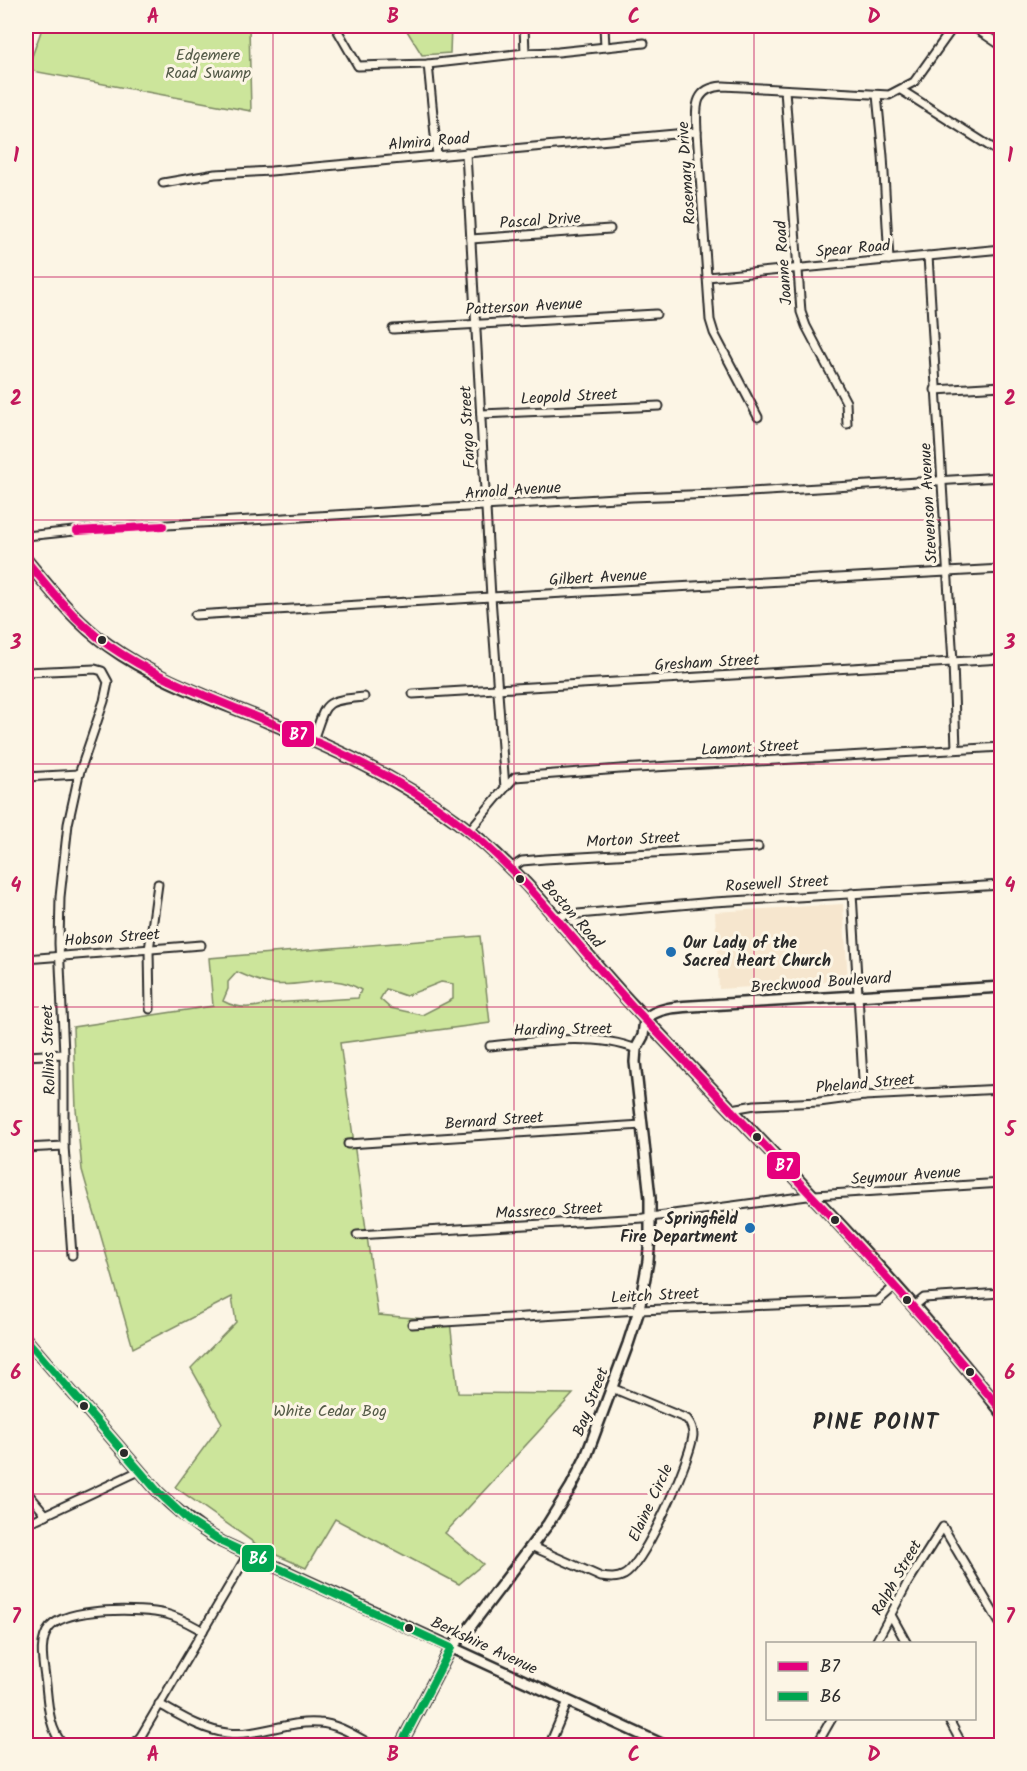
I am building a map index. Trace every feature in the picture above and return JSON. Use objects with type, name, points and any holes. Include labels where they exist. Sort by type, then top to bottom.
[{"type":"main road","name":"Boston Road","points":[[26,560],[77,619],[123,655],[162,677],[313,740],[389,777],[469,831],[511,868],[555,915],[645,1019],[732,1109],[913,1308],[1002,1412]]},
{"type":"main road","name":"Breckwood Boulevard","points":[[645,1019],[653,1012],[686,1006],[1002,987]]},
{"type":"main road","name":"Bay Street","points":[[400,1746],[452,1648],[467,1632],[531,1546],[571,1487],[586,1457],[639,1310],[648,1261],[650,1218],[636,1077],[636,1049],[643,1036],[645,1019]]},
{"type":"main road","name":"Berkshire Avenue","points":[[26,1339],[174,1509],[222,1542],[666,1746]]},
{"type":"main road","points":[[990,1746],[1002,1743]]},
{"type":"street","points":[[335,26],[358,66],[428,64],[644,43]]},
{"type":"street","points":[[524,26],[525,53]]},
{"type":"street","points":[[604,26],[605,47]]},
{"type":"street","points":[[954,26],[914,82],[901,90],[1002,154]]},
{"type":"street","points":[[972,26],[1002,46]]},
{"type":"street","points":[[428,64],[437,155]]},
{"type":"street","name":"Rosemary Drive","points":[[758,417],[714,333],[710,320],[697,132],[698,101],[706,91],[713,87],[889,95],[901,90]]},
{"type":"street","name":"Joanne Road","points":[[785,90],[801,312],[846,402],[847,424]]},
{"type":"street","points":[[877,94],[883,156],[888,260]]},
{"type":"street","name":"Almira Road","points":[[164,183],[215,174],[697,132]]},
{"type":"street","name":"Fargo Street","points":[[466,153],[485,506],[505,788]]},
{"type":"street","name":"Pascal Drive","points":[[471,239],[610,229]]},
{"type":"street","name":"Spear Road","points":[[707,277],[1002,249]]},
{"type":"street","name":"Stevenson Avenue","points":[[928,256],[956,749]]},
{"type":"street","name":"Patterson Avenue","points":[[393,329],[656,314]]},
{"type":"street","points":[[936,390],[1002,386]]},
{"type":"street","name":"Leopold Street","points":[[481,414],[659,406]]},
{"type":"street","name":"Arnold Avenue","points":[[26,536],[84,530],[1002,477]]},
{"type":"street","name":"Gilbert Avenue","points":[[195,615],[1002,570]]},
{"type":"street","name":"Gresham Street","points":[[413,694],[1002,658]]},
{"type":"street","name":"Rollins Street","points":[[26,672],[88,669],[103,672],[108,682],[80,774],[68,824],[58,921],[64,1054],[64,1146],[72,1255]]},
{"type":"street","points":[[313,740],[325,706],[336,699],[364,697]]},
{"type":"street","name":"Lamont Street","points":[[505,788],[515,777],[1002,747]]},
{"type":"street","points":[[26,777],[80,774]]},
{"type":"street","points":[[469,831],[505,788]]},
{"type":"street","name":"Morton Street","points":[[511,868],[522,861],[544,859],[758,848]]},
{"type":"street","points":[[150,1009],[149,950],[158,884]]},
{"type":"street","name":"Rosewell Street","points":[[555,915],[714,902],[1002,885]]},
{"type":"street","points":[[852,893],[864,1096]]},
{"type":"street","name":"Hobson Street","points":[[26,959],[201,945]]},
{"type":"street","name":"Harding Street","points":[[490,1046],[601,1040],[623,1043],[636,1049]]},
{"type":"street","points":[[26,1056],[64,1054]]},
{"type":"street","name":"Pheland Street","points":[[732,1109],[864,1096],[1002,1089]]},
{"type":"street","name":"Bernard Street","points":[[348,1144],[642,1125]]},
{"type":"street","points":[[26,1148],[64,1146]]},
{"type":"street","name":"Seymour Avenue","points":[[812,1196],[1002,1184]]},
{"type":"street","name":"Massreco Street","points":[[357,1235],[650,1218],[812,1196]]},
{"type":"street","name":"Leitch Street","points":[[412,1324],[639,1310],[878,1301],[894,1287]]},
{"type":"street","points":[[913,1308],[924,1298],[1002,1293]]},
{"type":"street","name":"Elaine Circle","points":[[531,1546],[601,1577],[612,1578],[624,1575],[632,1569],[649,1543],[665,1511],[692,1442],[692,1425],[687,1419],[612,1388]]},
{"type":"street","points":[[26,1524],[139,1471]]},
{"type":"street","points":[[26,1491],[46,1515]]},
{"type":"street","name":"Ralph Street","points":[[876,1642],[943,1527],[1002,1628]]},
{"type":"street","points":[[134,1746],[248,1554]]},
{"type":"street","points":[[64,1746],[54,1728],[49,1711],[42,1651],[50,1627],[62,1617],[76,1613],[146,1610],[169,1615],[203,1631]]},
{"type":"street","points":[[891,1615],[906,1642]]},
{"type":"street","points":[[549,1746],[568,1701]]},
{"type":"street","points":[[159,1704],[210,1730],[229,1733],[319,1723],[340,1728],[374,1746]]},
{"type":"street","points":[[816,1746],[831,1720]]},
{"type":"street","points":[[949,1720],[963,1746]]},
{"type":"shaded area","points":[[843,904],[848,981],[719,989],[715,912]]},
{"type":"green space","name":"Edgemere Road Swamp","points":[[43,26],[249,26],[251,111],[27,70]]},
{"type":"green space","points":[[404,26],[451,26],[450,53],[422,55]]},
{"type":"green space","name":"White Cedar Bog","points":[[480,936],[490,1023],[340,1043],[378,1315],[450,1321],[458,1393],[573,1394],[445,1533],[483,1564],[459,1584],[335,1519],[306,1568],[263,1549],[175,1487],[222,1423],[191,1368],[236,1322],[232,1297],[133,1348],[82,1170],[76,1109],[73,1027],[213,1006],[209,958]],"holes":[[[237,972],[268,983],[284,985],[329,981],[350,984],[361,990],[358,998],[241,1007],[223,1001],[228,982]],[[441,982],[453,984],[453,999],[422,1015],[390,1008],[380,999],[386,989],[406,996]]]},
{"type":"transit line","name":"B7","points":[[77,531],[163,526]]},
{"type":"transit line","name":"B7","points":[[26,560],[75,616],[108,645],[144,667],[181,685],[309,739],[384,775],[432,804],[481,841],[528,887],[637,1011],[869,1257],[1002,1411]]},
{"type":"transit line","name":"B6","points":[[26,1339],[159,1493],[189,1521],[222,1542],[451,1648],[400,1746]]},
{"type":"place","name":"Our Lady of the Sacred Heart Church","points":[[671,952]]},
{"type":"place","name":"Springfield Fire Department","points":[[750,1228]]},
{"type":"district","name":"PINE POINT","points":[[876,1423]]}]
